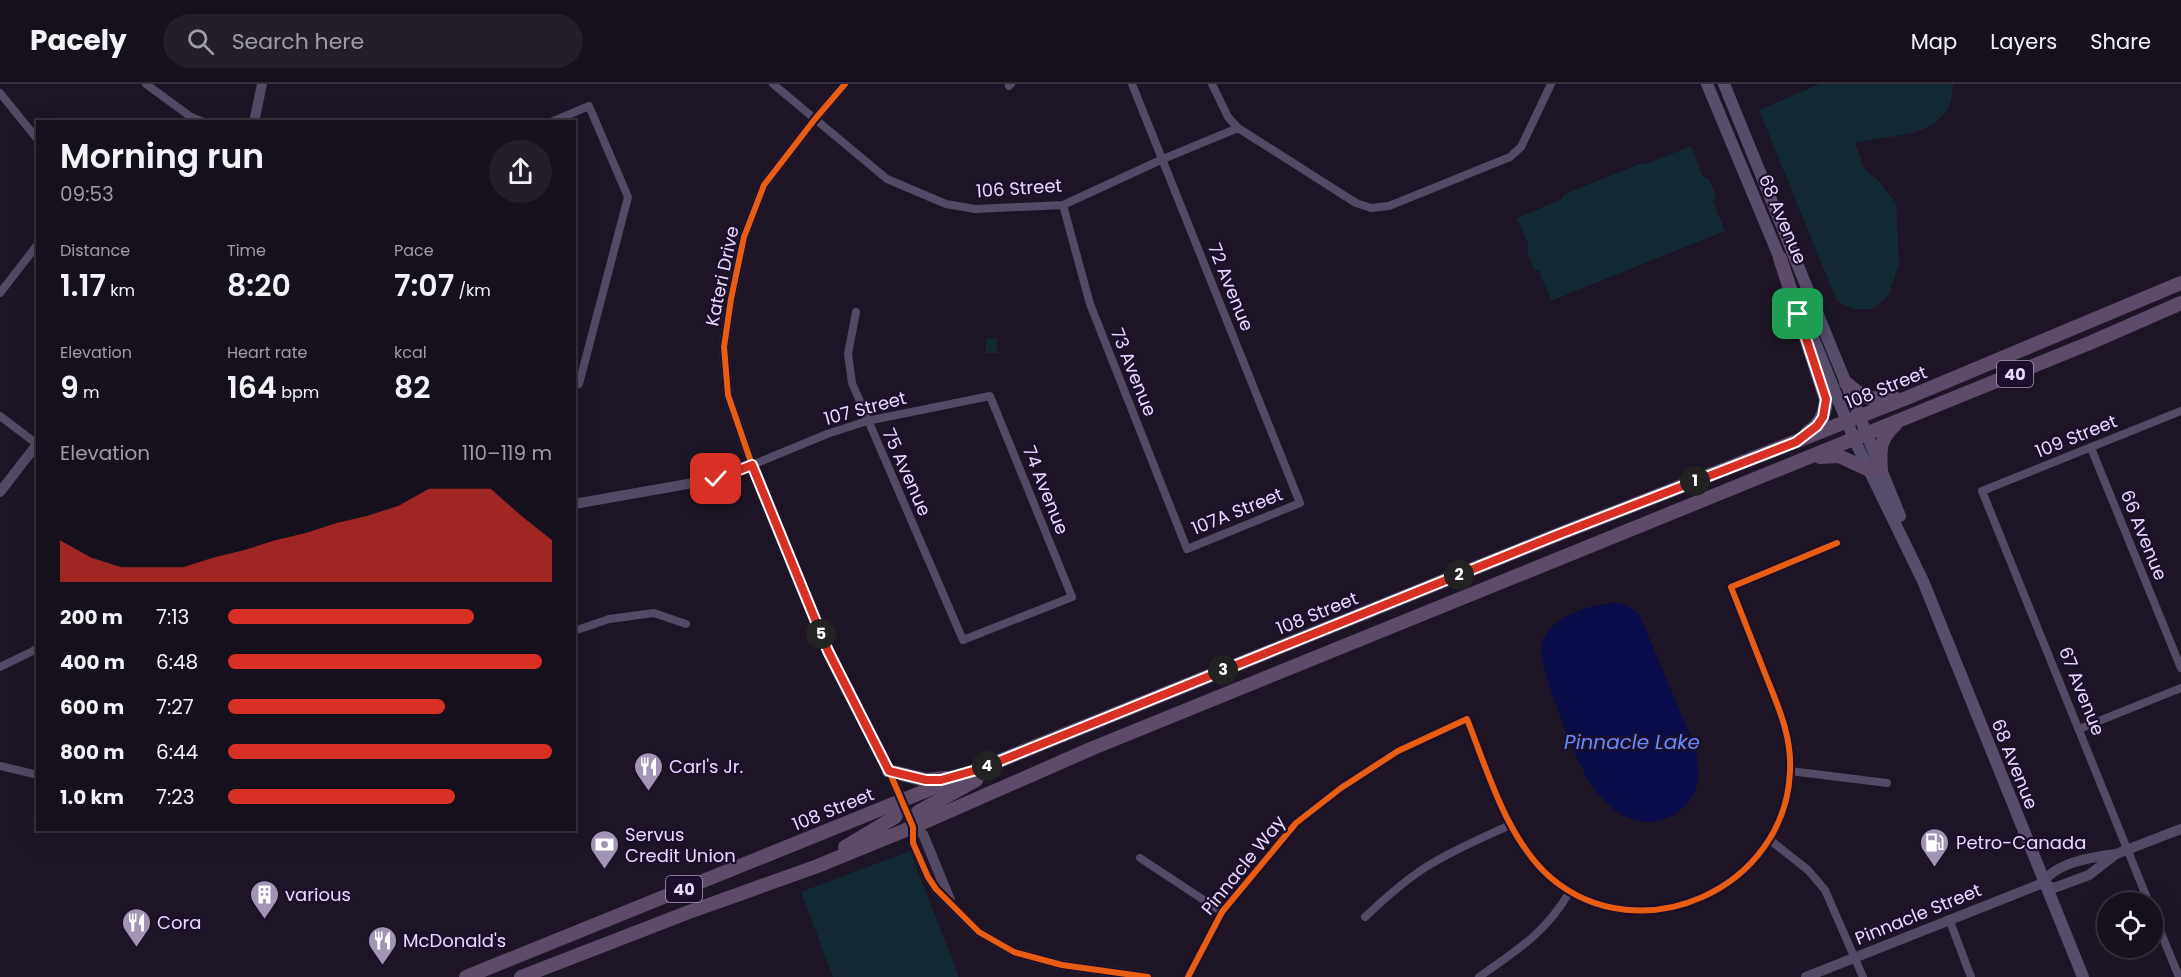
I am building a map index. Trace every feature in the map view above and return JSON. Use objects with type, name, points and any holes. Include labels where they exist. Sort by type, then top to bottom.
[{"type":"main road","name":"68 Avenue","points":[[1707,84],[1780,258],[1854,419],[1875,471],[1908,535],[1916,565],[2083,977]]},
{"type":"main road","name":"68 Avenue","points":[[1724,84],[1846,383],[1854,419]]},
{"type":"main road","points":[[1780,258],[1826,399],[1823,417],[1817,426],[1796,442]]},
{"type":"main road","name":"108 Street","points":[[466,977],[1557,535],[1909,397],[2181,283]]},
{"type":"main road","name":"108 Street","points":[[521,977],[913,827],[1093,748],[2092,342],[2181,303]]},
{"type":"main road","points":[[1846,383],[1864,397],[1875,399],[1909,397]]},
{"type":"main road","points":[[1803,460],[1839,456],[1875,471],[1883,438],[1901,420]]},
{"type":"main road","points":[[889,771],[926,780],[941,780],[980,769]]},
{"type":"main road","points":[[913,827],[918,812],[976,780],[980,769]]},
{"type":"main road","points":[[789,876],[850,845],[896,816],[902,801]]},
{"type":"street","points":[[146,84],[191,117],[199,120]]},
{"type":"street","points":[[254,120],[262,84]]},
{"type":"street","points":[[773,84],[815,119]]},
{"type":"street","name":"Kateri Drive","points":[[845,84],[764,185],[744,237],[724,347],[728,395],[752,465],[828,651],[889,771],[913,827],[923,834],[953,906],[979,932],[1002,946],[1028,957],[1062,965],[1148,977]]},
{"type":"street","name":"72 Avenue","points":[[1132,84],[1300,503]]},
{"type":"street","points":[[1212,84],[1228,117],[1239,128],[1356,203],[1371,208],[1389,206],[1510,157],[1521,147],[1551,84]]},
{"type":"street","points":[[0,93],[36,138]]},
{"type":"street","points":[[556,120],[590,106],[628,198],[577,384]]},
{"type":"street","name":"106 Street","points":[[815,119],[887,179],[946,204],[975,209],[1063,204],[1162,159],[1239,128]]},
{"type":"street","name":"73 Avenue","points":[[1063,204],[1089,304],[1187,549]]},
{"type":"street","points":[[0,293],[36,247]]},
{"type":"street","name":"75 Avenue","points":[[856,312],[848,354],[852,383],[963,640]]},
{"type":"street","name":"107 Street","points":[[752,465],[827,434],[867,421],[990,396]]},
{"type":"street","name":"74 Avenue","points":[[963,640],[1072,597],[990,396]]},
{"type":"street","name":"109 Street","points":[[1982,491],[2181,411]]},
{"type":"street","points":[[0,416],[36,443]]},
{"type":"street","points":[[0,492],[36,445]]},
{"type":"street","name":"66 Avenue","points":[[2091,448],[2181,668]]},
{"type":"street","points":[[576,504],[716,479],[752,465]]},
{"type":"street","name":"67 Avenue","points":[[1982,491],[2145,892]]},
{"type":"street","name":"107A Street","points":[[1187,549],[1300,503]]},
{"type":"street","points":[[1365,917],[1386,897],[1426,867],[1510,825],[1531,858],[1552,879],[1597,904],[1648,911],[1674,908],[1710,895],[1731,882],[1748,867],[1770,840],[1781,817],[1790,771],[1786,727],[1731,587],[1837,543]]},
{"type":"street","points":[[576,630],[609,618],[654,613],[686,624]]},
{"type":"street","points":[[0,667],[36,649]]},
{"type":"street","points":[[2079,729],[2181,688]]},
{"type":"street","name":"Pinnacle Way","points":[[1188,977],[1222,912],[1296,823],[1341,788],[1398,751],[1467,719],[1510,825]]},
{"type":"street","points":[[0,766],[36,775]]},
{"type":"street","points":[[1790,771],[1887,783]]},
{"type":"street","points":[[2116,854],[2089,875],[2054,888],[2043,883],[2049,873],[2086,858],[2116,854],[2181,829]]},
{"type":"street","points":[[1770,840],[1808,870],[1825,890],[1863,977]]},
{"type":"street","points":[[1140,858],[1222,912]]},
{"type":"street","name":"Pinnacle Street","points":[[1806,977],[2043,883]]},
{"type":"street","points":[[1479,977],[1533,938],[1558,912],[1570,891]]},
{"type":"street","points":[[1949,920],[1971,977]]},
{"type":"street","points":[[2163,938],[2179,977]]},
{"type":"shaded area","points":[[1820,84],[1953,84],[1950,102],[1943,115],[1932,125],[1903,135],[1855,143],[1864,168],[1880,182],[1896,203],[1899,263],[1889,295],[1872,309],[1852,309],[1837,301],[1759,110]]},
{"type":"shaded area","points":[[1691,146],[1703,177],[1709,179],[1716,196],[1713,201],[1725,231],[1551,301],[1539,271],[1534,269],[1527,252],[1529,246],[1517,218],[1562,199],[1564,194]]},
{"type":"shaded area","points":[[986,338],[998,338],[997,353],[986,353]]},
{"type":"shaded area","points":[[910,851],[959,977],[833,977],[801,892]]},
{"type":"water","name":"Pinnacle Lake","points":[[1615,603],[1628,605],[1640,616],[1696,749],[1698,778],[1694,794],[1676,813],[1654,822],[1642,822],[1619,813],[1598,794],[1586,776],[1565,729],[1542,656],[1541,647],[1545,637],[1560,621],[1570,614],[1593,606]]},
{"type":"cycle path","points":[[845,84],[764,185],[744,237],[724,347],[728,395],[752,465],[828,651],[883,757],[913,827],[913,843],[936,889],[979,932],[1014,952],[1062,965],[1148,977]]},
{"type":"cycle path","points":[[1188,977],[1222,912],[1296,823],[1341,788],[1398,751],[1467,719],[1500,804],[1522,845],[1551,878],[1587,900],[1626,910],[1665,908],[1703,897],[1736,876],[1764,848],[1782,812],[1790,771],[1790,758],[1786,732],[1778,708],[1731,587],[1837,543]]},
{"type":"place","name":"Carl's Jr.","points":[[648,792]]},
{"type":"place","name":"Petro-Canada","points":[[1935,868]]},
{"type":"place","name":"Servus Credit Union","points":[[604,870]]},
{"type":"place","name":"various","points":[[264,920]]},
{"type":"place","name":"Cora","points":[[136,948]]},
{"type":"place","name":"McDonald's","points":[[382,966]]},
{"type":"route","points":[[716,479],[752,465],[828,651],[889,771],[926,780],[941,780],[980,769],[1557,535],[1796,442],[1817,426],[1826,408],[1824,392],[1798,314]]}]
